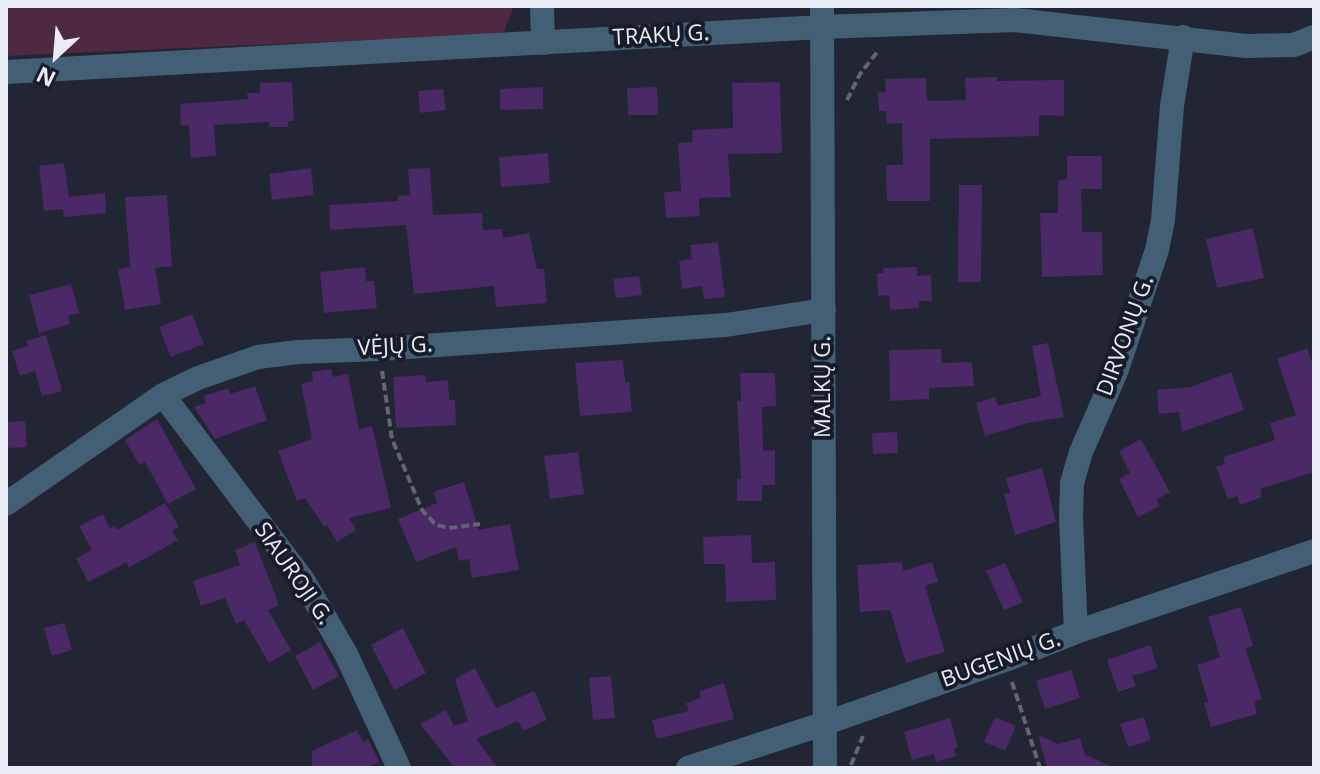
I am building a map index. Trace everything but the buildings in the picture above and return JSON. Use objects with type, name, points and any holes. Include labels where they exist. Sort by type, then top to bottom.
[{"type":"street","points":[[542,6],[543,43]]},
{"type":"street","name":"TRAKŲ G.","points":[[6,72],[543,43],[822,16],[1015,20],[1246,46],[1294,45],[1314,37]]},
{"type":"street","name":"MALKŲ G.","points":[[822,16],[825,768]]},
{"type":"street","name":"DIRVONŲ G.","points":[[1076,632],[1072,483],[1081,452],[1116,372],[1157,250],[1163,220],[1172,106],[1183,37]]},
{"type":"street","name":"VĖJŲ G.","points":[[6,504],[163,395],[198,378],[258,357],[726,325],[824,310]]},
{"type":"street","name":"SIAUROJI G.","points":[[163,395],[303,580],[346,654],[399,768]]},
{"type":"street","name":"BUGENIŲ G.","points":[[688,768],[826,723],[1076,632],[1314,551]]},
{"type":"path","points":[[847,102],[870,58],[888,45]]},
{"type":"path","points":[[380,349],[392,439],[422,510],[436,525],[449,528],[480,524]]},
{"type":"path","points":[[1005,660],[1040,768]]},
{"type":"shaded area","points":[[6,6],[514,6],[503,34],[6,56]]}]
